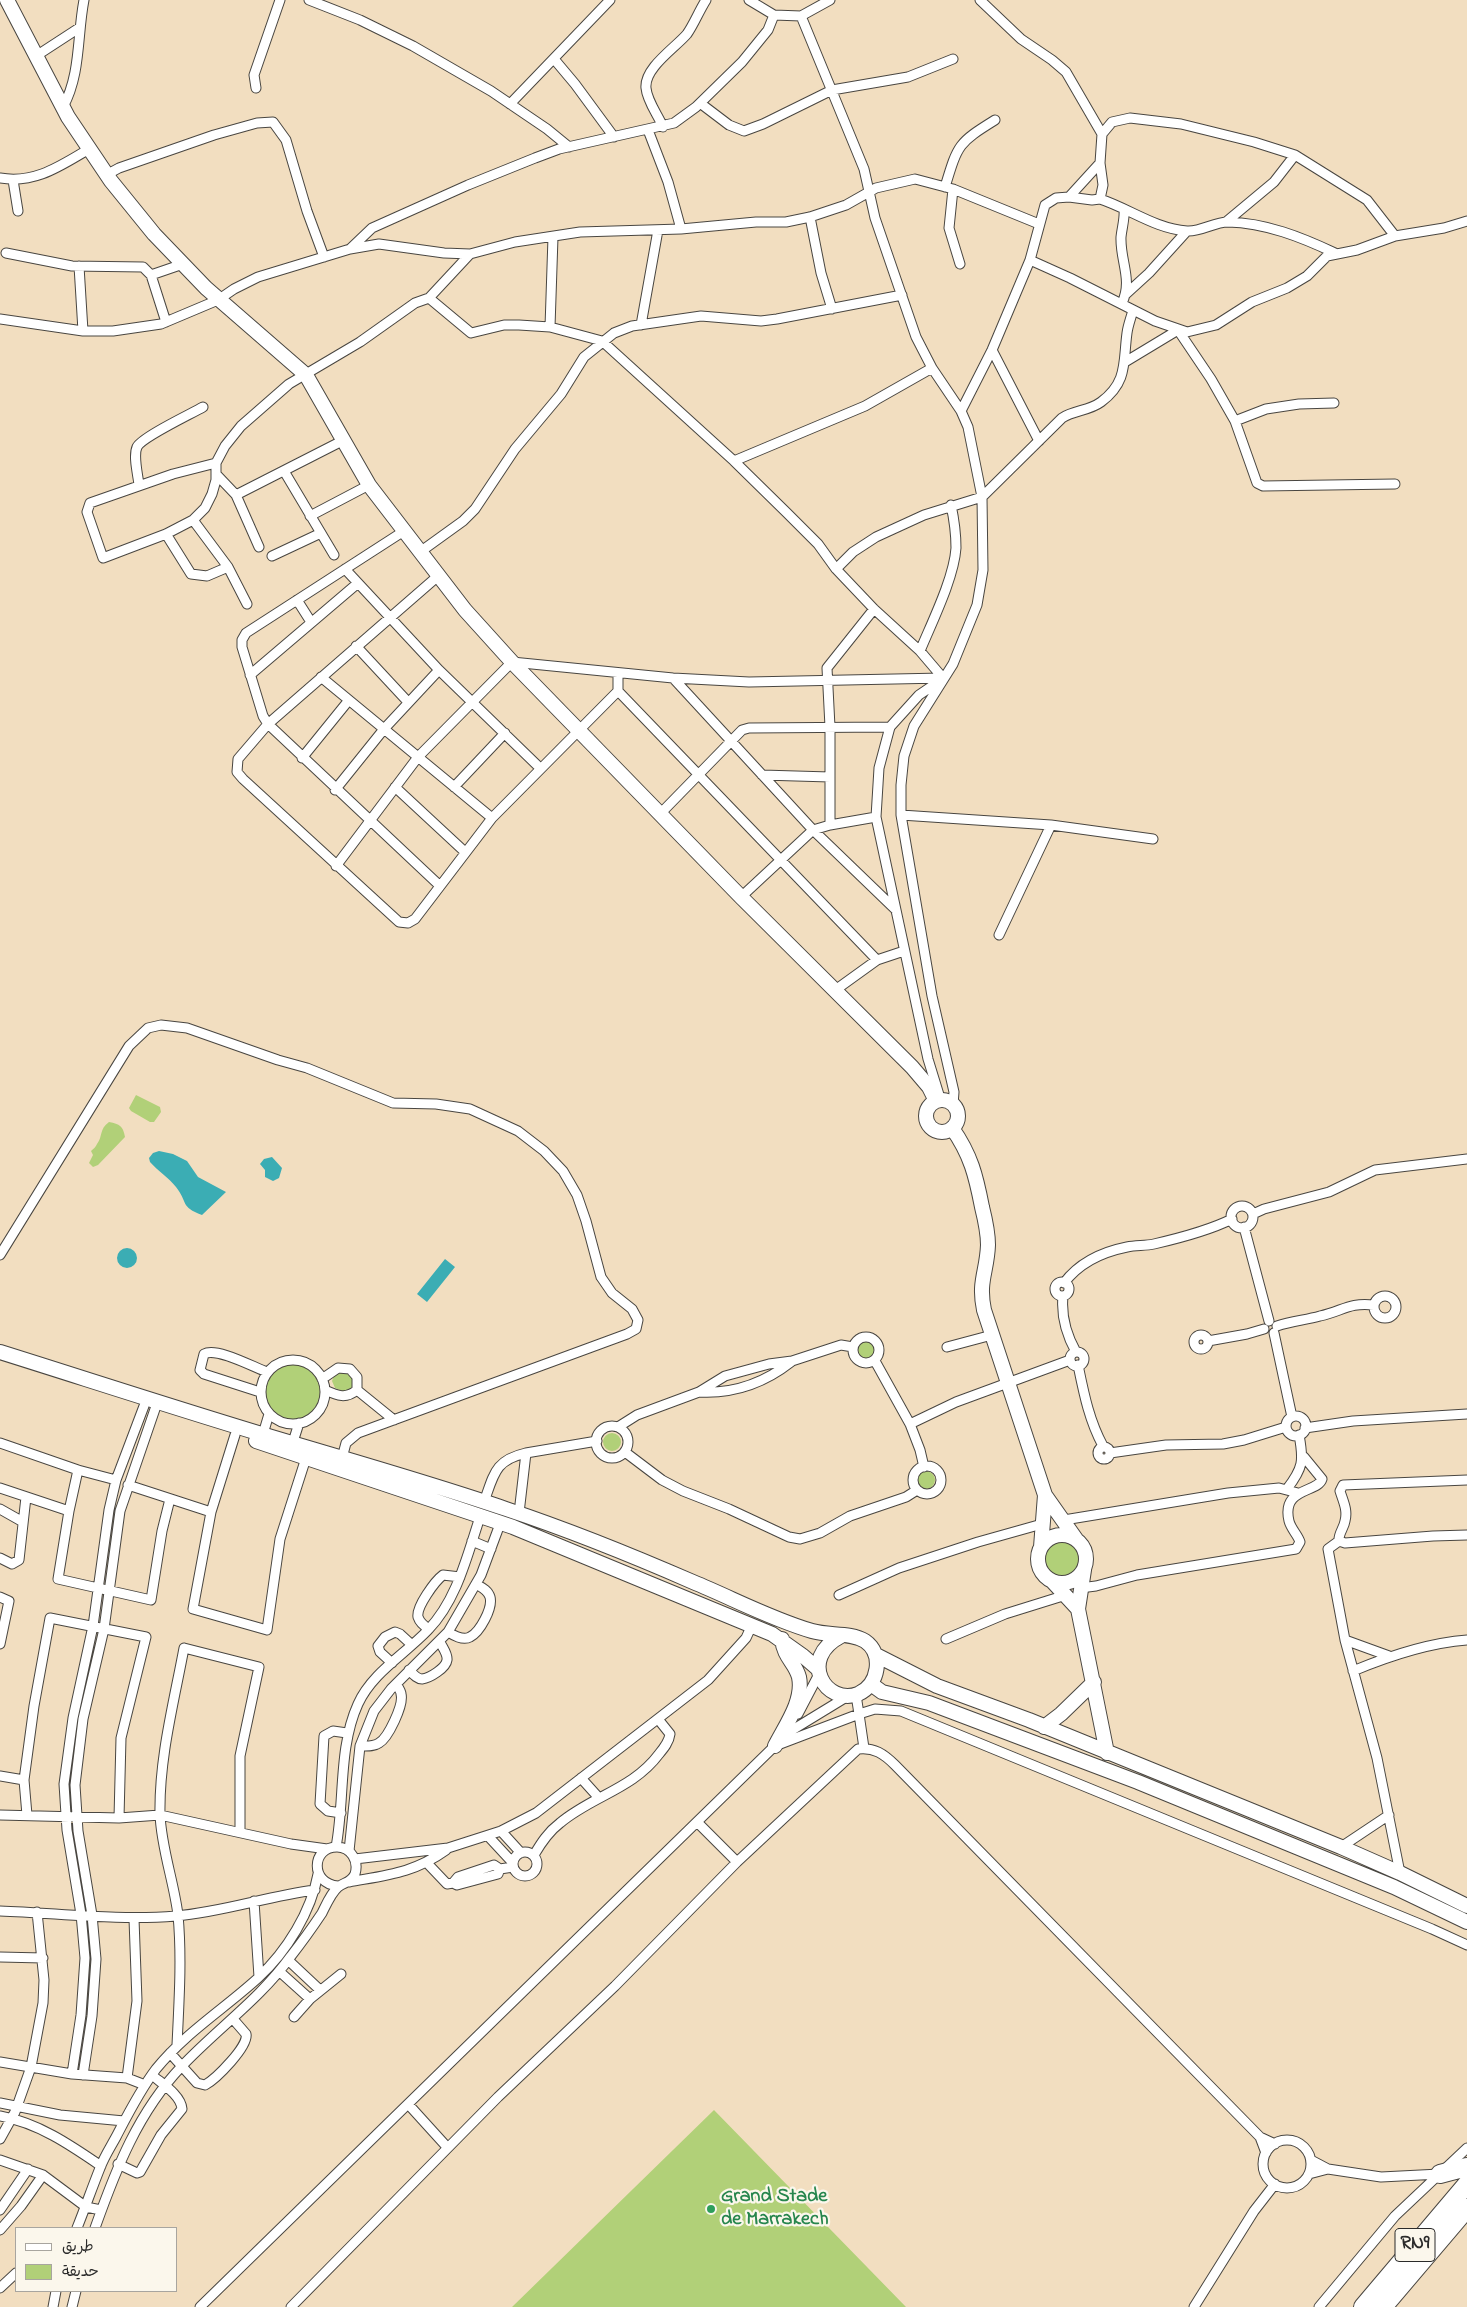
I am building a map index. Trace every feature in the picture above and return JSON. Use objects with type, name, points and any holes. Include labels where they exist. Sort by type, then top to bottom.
[{"type":"highway","points":[[1440,2174],[1467,2167]]},
{"type":"highway","name":"RN9","points":[[1363,2307],[1467,2184]]},
{"type":"highway","name":"RN9","points":[[1383,2307],[1467,2208]]},
{"type":"street","points":[[7,0],[63,107],[106,175],[154,234],[218,300],[306,375],[368,485],[465,610],[512,662],[741,897],[912,1067],[929,1087],[944,1102],[958,1118],[947,1132],[938,1132],[927,1124],[927,1110],[944,1102],[954,1092],[932,996],[902,814],[900,785],[904,756],[914,726],[952,664],[971,624],[979,596],[983,570],[982,497],[977,462],[968,427],[961,411],[932,368],[916,338],[868,192],[864,169],[801,16]]},
{"type":"street","points":[[63,107],[75,77],[79,28],[84,0]]},
{"type":"street","points":[[256,88],[254,76],[280,0]]},
{"type":"street","points":[[309,0],[388,33],[462,74],[547,129],[569,147]]},
{"type":"street","points":[[510,104],[610,0]]},
{"type":"street","points":[[663,127],[647,93],[645,86],[648,77],[688,32],[706,0]]},
{"type":"street","points":[[749,0],[774,15],[801,16],[830,0]]},
{"type":"street","points":[[980,0],[1021,39],[1066,72],[1102,134],[1100,163],[1103,185],[1100,199]]},
{"type":"street","points":[[350,249],[367,231],[378,225],[468,185],[569,147],[663,127],[684,118],[742,62],[768,30],[774,15]]},
{"type":"street","points":[[36,56],[79,28]]},
{"type":"street","points":[[554,59],[614,137]]},
{"type":"street","points":[[700,103],[729,125],[744,131],[763,124],[832,90],[908,77],[953,59]]},
{"type":"street","points":[[1102,134],[1112,122],[1130,118],[1181,124],[1218,132],[1295,155],[1367,200],[1395,236]]},
{"type":"street","points":[[960,264],[950,228],[949,188],[954,158],[960,144],[966,138],[995,120]]},
{"type":"street","points":[[106,175],[119,168],[214,135],[257,123],[273,122],[286,140],[324,257]]},
{"type":"street","points":[[648,130],[668,182],[681,230]]},
{"type":"street","points":[[0,178],[13,180],[46,174],[89,149]]},
{"type":"street","points":[[1226,222],[1274,182],[1295,155]]},
{"type":"street","points":[[1069,197],[1100,163]]},
{"type":"street","points":[[0,319],[83,331],[112,331],[148,327],[166,322],[218,300],[234,289],[258,277],[350,249],[379,244],[444,253],[470,254],[515,242],[580,232],[608,233],[681,230],[756,222],[786,222],[810,217],[846,204],[868,192],[914,179],[949,188],[1039,224]]},
{"type":"street","points":[[13,180],[18,211]]},
{"type":"street","points":[[961,411],[992,350],[1030,260],[1046,205],[1056,198],[1100,199],[1153,222],[1187,231],[1226,222],[1252,224],[1311,241],[1335,253]]},
{"type":"street","points":[[1122,304],[1126,294],[1126,269],[1122,254],[1121,237],[1124,209]]},
{"type":"street","points":[[810,217],[821,273],[832,310]]},
{"type":"street","points":[[1030,260],[1133,310],[1186,332],[1216,325],[1252,302],[1301,280],[1327,256],[1357,250],[1395,236],[1444,228],[1467,221]]},
{"type":"street","points":[[641,325],[658,230]]},
{"type":"street","points":[[1126,294],[1149,273],[1187,231]]},
{"type":"street","points":[[550,327],[554,237]]},
{"type":"street","points":[[6,253],[79,266],[143,267],[151,275],[166,322]]},
{"type":"street","points":[[216,463],[95,500],[88,506],[88,518],[103,558],[166,534],[193,520],[205,508],[212,494],[216,463],[225,446],[241,426],[289,384],[360,342],[415,303],[428,298],[470,254]]},
{"type":"street","points":[[151,275],[183,264]]},
{"type":"street","points":[[79,266],[83,331]]},
{"type":"street","points":[[420,552],[464,521],[475,509],[515,449],[561,394],[584,357],[602,341],[622,328],[701,316],[761,321],[777,320],[902,295]]},
{"type":"street","points":[[428,298],[471,333],[504,325],[550,327],[602,341],[734,460],[818,544],[836,569],[874,609],[920,651],[943,678]]},
{"type":"street","points":[[836,569],[853,552],[876,537],[924,515],[982,497],[1071,412],[1088,408],[1100,402],[1116,387],[1123,374],[1127,332],[1133,310]]},
{"type":"street","points":[[1125,362],[1178,330]]},
{"type":"street","points":[[1178,330],[1211,380],[1234,421],[1257,483],[1263,486],[1395,484]]},
{"type":"street","points":[[992,350],[1039,441]]},
{"type":"street","points":[[734,460],[865,406],[932,368]]},
{"type":"street","points":[[1234,421],[1266,408],[1299,404],[1334,403]]},
{"type":"street","points":[[139,485],[136,456],[139,443],[203,407]]},
{"type":"street","points":[[236,495],[342,441]]},
{"type":"street","points":[[284,471],[334,556]]},
{"type":"street","points":[[216,474],[236,495],[259,547]]},
{"type":"street","points":[[310,516],[368,485]]},
{"type":"street","points":[[920,651],[946,586],[956,550],[952,505]]},
{"type":"street","points":[[193,520],[228,568],[247,604]]},
{"type":"street","points":[[404,531],[246,633],[242,640],[242,647],[268,724],[335,790],[439,885]]},
{"type":"street","points":[[272,556],[321,533]]},
{"type":"street","points":[[166,534],[191,574],[207,576],[228,568]]},
{"type":"street","points":[[345,569],[439,670],[540,768]]},
{"type":"street","points":[[438,576],[268,724],[240,755],[236,763],[237,772],[396,920],[403,923],[415,919],[439,885],[492,818],[618,691]]},
{"type":"street","points":[[250,675],[358,583]]},
{"type":"street","points":[[297,600],[311,622]]},
{"type":"street","points":[[830,825],[828,664],[874,609]]},
{"type":"street","points":[[356,646],[408,702]]},
{"type":"street","points":[[512,662],[673,678],[749,682],[943,678]]},
{"type":"street","points":[[336,866],[418,757],[512,662]]},
{"type":"street","points":[[335,790],[384,729],[439,670]]},
{"type":"street","points":[[618,673],[618,691],[876,960]]},
{"type":"street","points":[[321,676],[492,818]]},
{"type":"street","points":[[673,678],[813,830],[896,910]]},
{"type":"street","points":[[943,678],[919,695],[890,727],[879,768],[876,818],[928,1059],[944,1102]]},
{"type":"street","points":[[302,758],[348,700]]},
{"type":"street","points":[[660,814],[742,730],[749,728],[890,727]]},
{"type":"street","points":[[454,787],[505,733]]},
{"type":"street","points":[[762,775],[830,776]]},
{"type":"street","points":[[395,787],[465,852]]},
{"type":"street","points":[[902,814],[1051,825],[1153,840]]},
{"type":"street","points":[[741,897],[813,830],[830,825],[876,818]]},
{"type":"street","points":[[999,935],[1051,825]]},
{"type":"street","points":[[834,990],[876,960],[904,951]]},
{"type":"street","points":[[0,1255],[136,1037],[148,1028],[161,1025],[187,1028],[307,1068],[393,1103],[453,1105],[478,1112],[531,1140],[563,1172],[577,1195],[601,1277],[612,1293],[632,1309],[638,1320],[636,1329],[627,1334],[358,1433],[346,1443],[342,1458]]},
{"type":"street","points":[[952,1128],[962,1143],[974,1168],[986,1225],[988,1246],[981,1281],[981,1295],[992,1335],[1045,1495],[1084,1550],[1086,1557],[1078,1609],[1107,1753]]},
{"type":"street","points":[[1253,1214],[1264,1209],[1329,1192],[1375,1170],[1467,1159]]},
{"type":"street","points":[[1240,1206],[1248,1208],[1253,1214],[1251,1222],[1244,1227],[1236,1226],[1232,1218],[1233,1211],[1240,1206]]},
{"type":"street","points":[[1232,1218],[1220,1225],[1177,1238],[1127,1247],[1107,1253],[1080,1266],[1064,1283],[1069,1288],[1063,1296],[1063,1320],[1094,1430],[1103,1446],[1098,1450],[1099,1457],[1105,1459],[1110,1453],[1166,1446],[1223,1444],[1244,1440],[1286,1426],[1289,1419],[1296,1416],[1304,1420],[1306,1428]]},
{"type":"street","points":[[1244,1227],[1271,1327],[1292,1417]]},
{"type":"street","points":[[1208,1341],[1248,1334],[1291,1321],[1319,1317],[1349,1305],[1374,1305]]},
{"type":"street","points":[[947,1347],[992,1335]]},
{"type":"street","points":[[862,1337],[872,1338],[880,1348],[875,1361],[870,1363],[861,1362],[854,1356],[853,1347],[862,1337]]},
{"type":"street","points":[[484,1502],[497,1468],[513,1456],[596,1441],[604,1428],[618,1427],[637,1415],[699,1392],[725,1376],[769,1364],[792,1361],[842,1345],[853,1347]]},
{"type":"street","points":[[0,1352],[519,1513],[655,1566],[781,1620],[814,1632],[855,1636],[868,1643],[876,1655],[878,1670],[871,1684],[789,1732],[200,2307]]},
{"type":"street","points":[[260,1392],[204,1374],[200,1370],[204,1354],[209,1352],[226,1356],[267,1372]]},
{"type":"street","points":[[910,1424],[956,1402],[1075,1359]]},
{"type":"street","points":[[0,1361],[306,1458],[500,1524],[752,1625],[782,1639],[818,1671],[825,1685],[835,1693],[852,1695]]},
{"type":"street","points":[[284,1361],[304,1362],[314,1368],[322,1379],[325,1390],[321,1407],[314,1416],[299,1423],[284,1423],[269,1414],[262,1402],[260,1392],[262,1381],[267,1372],[284,1361]]},
{"type":"street","points":[[699,1392],[720,1393],[757,1384],[774,1376],[792,1361]]},
{"type":"street","points":[[875,1361],[910,1424],[924,1467]]},
{"type":"street","points":[[322,1379],[338,1368],[348,1368],[357,1377],[358,1390],[394,1420]]},
{"type":"street","points":[[325,1390],[342,1397],[358,1390]]},
{"type":"street","points":[[72,2074],[82,2015],[84,1967],[81,1914],[66,1816],[64,1784],[72,1718],[93,1626],[109,1510],[116,1480],[149,1408]]},
{"type":"street","points":[[83,2075],[92,2016],[96,1959],[92,1915],[77,1817],[75,1785],[84,1719],[104,1628],[120,1510],[149,1408]]},
{"type":"street","points":[[263,1434],[269,1414]]},
{"type":"street","points":[[1299,1435],[1306,1428],[1353,1420],[1467,1414]]},
{"type":"street","points":[[293,1442],[299,1423]]},
{"type":"street","points":[[1286,1426],[1290,1434],[1299,1435]]},
{"type":"street","points":[[596,1441],[599,1450],[607,1457],[616,1457],[625,1452],[628,1438],[618,1427]]},
{"type":"street","points":[[235,1435],[211,1512],[192,1609],[267,1630],[280,1539],[306,1458]]},
{"type":"street","points":[[1080,1588],[1137,1575],[1296,1549],[1300,1545],[1300,1540],[1290,1525],[1288,1512],[1290,1505],[1298,1493],[1318,1486],[1321,1482],[1320,1474],[1304,1457],[1299,1435]]},
{"type":"street","points":[[0,1442],[78,1470],[116,1480]]},
{"type":"street","points":[[625,1452],[662,1480],[682,1491],[729,1509],[789,1537],[800,1539],[820,1533],[850,1516],[906,1497],[917,1490],[930,1494],[940,1484],[937,1471],[933,1468],[924,1467],[917,1471],[913,1478],[917,1490]]},
{"type":"street","points":[[519,1513],[526,1453]]},
{"type":"street","points":[[1287,1489],[1304,1457]]},
{"type":"street","points":[[78,1470],[58,1579],[152,1600],[162,1531],[170,1499]]},
{"type":"street","points":[[1339,1541],[1339,1536],[1346,1520],[1346,1511],[1340,1491],[1343,1485],[1467,1480]]},
{"type":"street","points":[[128,1485],[211,1512]]},
{"type":"street","points":[[0,1488],[69,1511]]},
{"type":"street","points":[[1064,1520],[1228,1493],[1287,1489],[1298,1493]]},
{"type":"street","points":[[1041,1547],[1045,1495]]},
{"type":"street","points":[[0,1558],[12,1564],[18,1562],[26,1497]]},
{"type":"street","points":[[0,1509],[24,1522]]},
{"type":"street","points":[[77,2227],[101,2166],[124,2121],[152,2075],[177,2045],[259,1977],[289,1941],[305,1914],[315,1890],[318,1874],[317,1863],[331,1848],[342,1813],[347,1733],[358,1703],[372,1680],[429,1629],[454,1593],[480,1517]]},
{"type":"street","points":[[349,1882],[356,1871],[352,1855],[360,1746],[374,1711],[409,1670],[440,1642],[448,1632],[476,1584],[500,1524]]},
{"type":"street","points":[[839,1595],[899,1568],[978,1542],[1042,1524]]},
{"type":"street","points":[[1076,1540],[1061,1535],[1046,1541],[1038,1553],[1039,1568],[1047,1579],[1060,1584],[1074,1580],[1084,1570]]},
{"type":"street","points":[[1400,1873],[1377,1758],[1345,1640],[1328,1552],[1330,1546],[1339,1541],[1345,1543],[1467,1535]]},
{"type":"street","points":[[472,1541],[491,1549]]},
{"type":"street","points":[[429,1629],[422,1624],[418,1616],[418,1609],[443,1575],[460,1577]]},
{"type":"street","points":[[1054,1582],[1078,1609]]},
{"type":"street","points":[[448,1632],[469,1638],[484,1619],[490,1604],[490,1597],[487,1592],[476,1584]]},
{"type":"street","points":[[946,1639],[1004,1614],[1066,1595]]},
{"type":"street","points":[[0,1597],[9,1600],[0,1644]]},
{"type":"street","points":[[27,1815],[24,1780],[34,1706],[50,1618],[146,1637],[121,1738],[119,1818]]},
{"type":"street","points":[[0,1815],[119,1818],[160,1815],[291,1844],[331,1848],[352,1855],[448,1848],[501,1831],[548,1805],[708,1680],[746,1638],[752,1625]]},
{"type":"street","points":[[392,1663],[380,1652],[378,1646],[385,1636],[390,1633],[400,1634],[412,1645]]},
{"type":"street","points":[[789,1732],[818,1671],[820,1655],[828,1643],[840,1636]]},
{"type":"street","points":[[775,1746],[798,1699],[799,1678],[783,1651],[782,1639]]},
{"type":"street","points":[[1345,1640],[1390,1656]]},
{"type":"street","points":[[1353,1671],[1390,1656],[1450,1642],[1467,1640]]},
{"type":"street","points":[[409,1670],[420,1679],[424,1679],[444,1666],[447,1662],[447,1656],[440,1642]]},
{"type":"street","points":[[177,2045],[180,1990],[178,1916],[160,1815],[162,1774],[184,1648],[259,1667],[240,1756],[240,1832]]},
{"type":"street","points":[[876,1655],[937,1686],[1044,1727],[1341,1847],[1467,1906]]},
{"type":"street","points":[[1044,1727],[1061,1714],[1094,1682]]},
{"type":"street","points":[[360,1746],[374,1745],[381,1742],[387,1735],[402,1701],[401,1693],[396,1684]]},
{"type":"street","points":[[871,1684],[882,1692],[929,1703],[1138,1782],[1394,1888],[1467,1922]]},
{"type":"street","points":[[852,1695],[859,1714],[864,1748]]},
{"type":"street","points":[[358,1703],[374,1711]]},
{"type":"street","points":[[775,1746],[875,1709],[901,1711],[1432,1928],[1467,1945]]},
{"type":"street","points":[[534,1856],[544,1838],[560,1822],[641,1775],[670,1740],[670,1734],[658,1719]]},
{"type":"street","points":[[342,1813],[328,1811],[320,1804],[323,1745],[324,1736],[327,1732],[347,1733]]},
{"type":"street","points":[[291,2307],[447,2147],[550,2046],[615,1986],[737,1862],[842,1762],[858,1749],[864,1748],[878,1751],[895,1764],[1260,2137],[1275,2144],[1290,2141],[1297,2143],[1303,2147],[1311,2160],[1328,2169],[1381,2177],[1440,2174]]},
{"type":"street","points":[[0,1776],[24,1780]]},
{"type":"street","points":[[581,1778],[599,1798]]},
{"type":"street","points":[[1341,1847],[1389,1815]]},
{"type":"street","points":[[697,1822],[737,1862]]},
{"type":"street","points":[[501,1831],[521,1852]]},
{"type":"street","points":[[488,1836],[513,1865],[519,1875],[529,1876],[535,1872],[537,1865],[534,1856],[528,1852],[521,1852],[515,1857],[513,1865]]},
{"type":"street","points":[[318,1874],[326,1884],[338,1886],[396,1873],[427,1863],[448,1848]]},
{"type":"street","points":[[427,1863],[447,1884],[453,1883],[458,1876],[494,1865],[500,1869],[513,1865]]},
{"type":"street","points":[[95,2227],[118,2164],[145,2112],[182,2065],[230,2022],[284,1965],[338,1886]]},
{"type":"street","points":[[0,1911],[81,1914],[134,1919],[178,1916],[315,1890]]},
{"type":"street","points":[[254,1901],[259,1977]]},
{"type":"street","points":[[0,2139],[17,2107],[31,2067],[43,2003],[43,1958],[37,1912]]},
{"type":"street","points":[[127,2078],[138,2001],[134,1919]]},
{"type":"street","points":[[0,1957],[43,1958]]},
{"type":"street","points":[[276,1957],[310,1999]]},
{"type":"street","points":[[284,1965],[320,1990]]},
{"type":"street","points":[[294,2017],[310,1999],[341,1974]]},
{"type":"street","points":[[170,2053],[197,2083],[202,2085],[209,2083],[239,2052],[246,2042],[246,2034],[216,2012]]},
{"type":"street","points":[[0,2062],[72,2074],[127,2078],[145,2085]]},
{"type":"street","points":[[118,2164],[137,2173],[140,2172],[157,2142],[182,2109],[179,2100],[152,2075]]},
{"type":"street","points":[[0,2103],[60,2116],[124,2121]]},
{"type":"street","points":[[408,2104],[447,2147]]},
{"type":"street","points":[[0,2116],[36,2126],[70,2144],[101,2166]]},
{"type":"street","points":[[1260,2137],[1266,2154],[1264,2167],[1269,2180],[1275,2184],[1289,2188],[1302,2183],[1309,2174],[1311,2160]]},
{"type":"street","points":[[1266,2154],[1275,2144]]},
{"type":"street","points":[[1319,2307],[1395,2216],[1467,2148]]},
{"type":"street","points":[[0,2160],[43,2175],[86,2207],[101,2210]]},
{"type":"street","points":[[0,2210],[28,2169]]},
{"type":"street","points":[[1309,2174],[1328,2169]]},
{"type":"street","points":[[0,2230],[21,2206],[43,2175]]},
{"type":"street","points":[[1194,2307],[1254,2211],[1275,2184]]},
{"type":"street","points":[[0,2288],[15,2274]]},
{"type":"street","points":[[53,2307],[56,2292]]},
{"type":"street","points":[[72,2307],[76,2292]]},
{"type":"green space","points":[[136,1095],[160,1107],[161,1112],[154,1122],[150,1122],[129,1108]]},
{"type":"green space","points":[[109,1122],[120,1126],[125,1137],[98,1165],[93,1167],[89,1163],[93,1155],[91,1151],[99,1141],[102,1130]]},
{"type":"green space","points":[[863,1341],[871,1341],[876,1346],[874,1357],[863,1359],[858,1354],[858,1346]]},
{"type":"green space","points":[[286,1364],[298,1364],[312,1372],[320,1386],[318,1403],[312,1412],[298,1420],[286,1420],[276,1415],[269,1408],[264,1398],[264,1386],[269,1376],[276,1369]]},
{"type":"green space","points":[[336,1371],[353,1374],[353,1385],[345,1392],[335,1388],[332,1381]]},
{"type":"green space","points":[[608,1433],[616,1433],[621,1438],[619,1449],[608,1451],[603,1446],[603,1438]]},
{"type":"green space","points":[[922,1471],[930,1471],[935,1476],[933,1487],[922,1489],[917,1484],[917,1476]]},
{"type":"green space","points":[[1062,1542],[1069,1543],[1074,1547],[1078,1552],[1078,1566],[1074,1571],[1069,1575],[1062,1576],[1055,1575],[1050,1571],[1046,1566],[1045,1559],[1046,1552],[1050,1547],[1055,1543]]},
{"type":"green space","name":"Grand Stade de Marrakech","points":[[714,2110],[906,2307],[512,2307]]},
{"type":"water","points":[[159,1151],[173,1154],[187,1161],[198,1177],[226,1192],[202,1215],[190,1209],[185,1204],[180,1192],[150,1162],[149,1158],[153,1153]]},
{"type":"water","points":[[272,1157],[282,1168],[279,1178],[273,1181],[265,1177],[265,1170],[260,1164],[264,1159]]},
{"type":"water","points":[[123,1248],[131,1248],[137,1254],[137,1262],[131,1268],[123,1268],[117,1262],[117,1254]]},
{"type":"water","points":[[445,1259],[455,1267],[427,1302],[417,1294]]},
{"type":"place","name":"Grand Stade de Marrakech","points":[[711,2209]]}]
